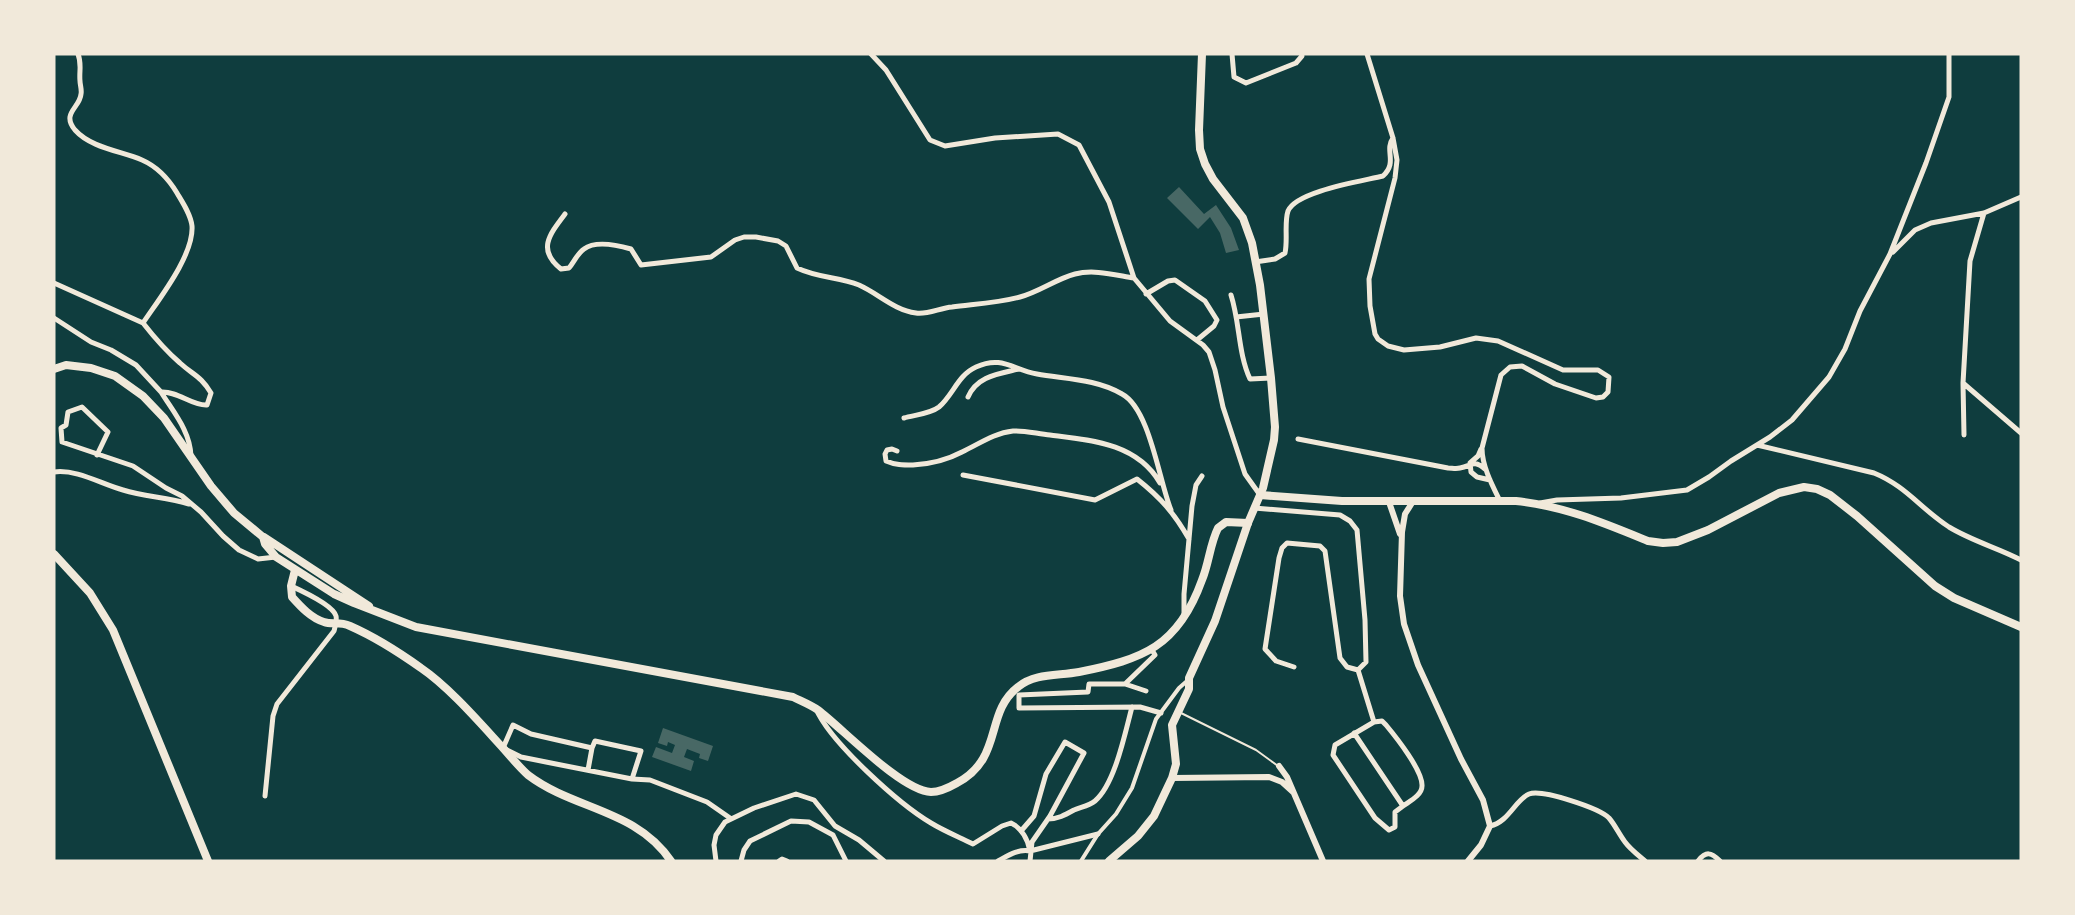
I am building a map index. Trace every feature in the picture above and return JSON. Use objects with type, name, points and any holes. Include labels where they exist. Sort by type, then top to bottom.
[{"type":"main road","points":[[1109,861],[1138,836],[1154,816],[1173,778],[1176,764],[1172,724],[1189,689],[1190,678],[1215,621],[1248,523],[1260,495],[1274,440],[1271,378],[1264,314],[1256,262],[1248,230],[1242,218],[1213,179],[1200,149],[1202,54]]},
{"type":"main road","points":[[54,369],[66,364],[92,368],[115,376],[143,396],[164,418],[191,459],[234,513],[263,537],[378,612]]},
{"type":"main road","points":[[1260,495],[1342,501],[1540,503],[1560,507],[1648,541],[1663,543],[1677,542],[1708,530],[1779,493],[1804,488],[1817,489],[1830,495],[1857,516],[1935,586],[1954,598],[2021,627]]},
{"type":"main road","points":[[263,537],[265,544],[276,557],[334,594],[416,627],[794,698],[816,708],[888,770],[911,785],[931,792],[947,789],[961,782],[984,760],[1003,701],[1018,686],[1031,679],[1112,665],[1152,650],[1172,633],[1184,615],[1201,583],[1218,528],[1226,522],[1248,523]]},
{"type":"main road","points":[[54,554],[90,593],[113,630],[207,861]]},
{"type":"main road","points":[[295,570],[291,586],[292,597],[303,610],[324,622],[336,621],[350,626],[424,670],[529,775],[553,789],[646,833],[657,842],[671,861]]},
{"type":"street","points":[[78,54],[81,63],[79,78],[82,93],[70,115],[75,130],[95,143],[158,168],[180,197],[192,224],[191,237],[171,282],[143,323]]},
{"type":"street","points":[[871,54],[886,70],[930,140],[945,146],[995,138],[1058,134],[1079,145],[1109,202],[1134,278],[1170,321],[1197,340],[1209,352],[1223,407],[1245,474],[1260,495]]},
{"type":"street","points":[[1232,54],[1234,76],[1246,83],[1296,63],[1302,56],[1301,54]]},
{"type":"street","points":[[1298,439],[1448,468],[1460,468],[1478,456],[1482,448],[1501,375],[1510,367],[1522,366],[1555,384],[1596,398],[1608,392],[1609,377],[1598,370],[1563,369],[1498,341],[1476,338],[1440,347],[1404,350],[1388,346],[1378,339],[1370,306],[1369,279],[1397,170],[1393,138],[1367,54]]},
{"type":"street","points":[[1540,503],[1549,500],[1630,497],[1687,490],[1792,420],[1828,377],[1845,349],[1860,311],[1890,254],[1949,97],[1948,54]]},
{"type":"street","points":[[1256,262],[1275,259],[1285,253],[1287,213],[1294,203],[1321,191],[1383,176],[1388,171],[1391,162],[1390,142],[1393,138]]},
{"type":"street","points":[[1890,254],[1914,230],[1931,223],[1984,213],[2021,198]]},
{"type":"street","points":[[1964,435],[1963,383],[1970,261],[1984,213]]},
{"type":"street","points":[[565,214],[555,229],[547,249],[548,256],[561,268],[569,268],[579,253],[592,245],[631,249],[641,265],[711,257],[735,240],[756,237],[778,241],[786,246],[797,268],[820,277],[859,285],[879,295],[896,308],[918,314],[949,307],[983,305],[1022,297],[1076,274],[1101,272],[1134,278]]},
{"type":"street","points":[[1146,294],[1168,281],[1175,280],[1205,301],[1217,320],[1214,326],[1197,340]]},
{"type":"street","points":[[54,283],[143,323],[153,337],[181,364],[204,380],[211,393],[207,405],[202,405],[181,395],[161,392]]},
{"type":"street","points":[[1231,295],[1244,364],[1250,379],[1271,378]]},
{"type":"street","points":[[1236,317],[1264,314]]},
{"type":"street","points":[[54,318],[92,342],[136,365],[161,392],[187,433],[191,442],[191,459]]},
{"type":"street","points":[[903,418],[938,407],[960,379],[968,371],[978,366],[1005,362],[1019,369],[1102,386],[1122,393],[1135,403],[1171,510]]},
{"type":"street","points":[[968,398],[977,383],[986,378],[1019,369]]},
{"type":"street","points":[[1963,383],[2021,434]]},
{"type":"street","points":[[97,455],[108,432],[82,407],[68,412],[66,425],[61,428],[62,442],[97,455],[133,466],[182,496],[239,550],[258,559],[276,557]]},
{"type":"street","points":[[897,451],[887,450],[886,461],[894,465],[925,464],[941,461],[963,452],[987,438],[1014,431],[1107,443],[1128,452],[1144,464],[1158,479],[1166,495]]},
{"type":"street","points":[[1757,445],[1887,478],[1902,487],[1948,526],[1969,538],[2003,550],[2021,560]]},
{"type":"street","points":[[1482,448],[1486,470],[1500,501]]},
{"type":"street","points":[[1470,463],[1480,465],[1486,470]]},
{"type":"street","points":[[1470,463],[1471,472],[1477,477],[1490,480]]},
{"type":"street","points":[[54,472],[67,471],[122,490],[166,497],[192,505]]},
{"type":"street","points":[[963,475],[1095,500],[1137,479],[1162,499],[1189,539]]},
{"type":"street","points":[[1184,615],[1193,495],[1202,476]]},
{"type":"street","points":[[1389,502],[1401,541]]},
{"type":"street","points":[[1412,503],[1405,514],[1401,541],[1401,611],[1409,642],[1461,759],[1483,800],[1490,826],[1486,838],[1468,861]]},
{"type":"street","points":[[1254,508],[1340,515],[1350,521],[1356,530],[1365,620],[1366,662],[1358,670]]},
{"type":"street","points":[[1294,667],[1276,661],[1265,649],[1279,558],[1282,548],[1287,543],[1320,546],[1325,551],[1340,658],[1347,667],[1358,670]]},
{"type":"street","points":[[265,796],[273,716],[277,704],[334,631],[336,621],[331,608],[291,586]]},
{"type":"street","points":[[1125,684],[1155,655],[1152,650]]},
{"type":"street","points":[[1358,670],[1374,722]]},
{"type":"street","points":[[1081,861],[1132,788],[1156,719],[1179,688],[1190,678]]},
{"type":"street","points":[[1146,691],[1125,684],[1089,684],[1088,692],[1019,695],[1018,708],[1056,709],[1106,706],[1146,708],[1161,713]]},
{"type":"street","points":[[1048,819],[1056,819],[1089,805],[1107,787],[1132,707]]},
{"type":"street","points":[[816,708],[825,726],[863,766],[895,796],[931,824],[973,844],[1011,823],[1021,831],[1028,842],[1030,851]]},
{"type":"street","points":[[1382,721],[1386,725],[1419,775],[1422,786],[1419,794],[1395,812],[1395,827],[1389,830],[1375,818],[1346,777],[1335,759],[1333,750],[1335,745],[1374,722],[1382,721]]},
{"type":"street","points":[[592,748],[531,734],[513,725],[503,748],[521,757],[632,779],[650,780],[707,802],[730,818]]},
{"type":"street","points":[[1354,733],[1403,806]]},
{"type":"street","points":[[588,770],[595,741],[641,752],[632,779]]},
{"type":"street","points":[[1021,831],[1036,813],[1046,774],[1065,742],[1084,753],[1048,819],[1032,842],[1030,861]]},
{"type":"street","points":[[1279,766],[1287,777],[1323,861]]},
{"type":"street","points":[[1173,778],[1269,777],[1282,782],[1293,792]]},
{"type":"street","points":[[1490,826],[1499,822],[1523,797],[1536,792],[1597,811],[1606,816],[1626,844],[1645,861]]},
{"type":"street","points":[[716,861],[714,845],[716,835],[724,822],[796,794],[814,800],[835,826],[859,840],[884,861]]},
{"type":"street","points":[[741,861],[750,841],[791,821],[808,822],[833,835],[846,861]]},
{"type":"street","points":[[833,835],[835,826]]},
{"type":"street","points":[[998,861],[1017,851],[1030,851],[1098,834]]},
{"type":"street","points":[[1698,861],[1703,855],[1709,853],[1720,861]]},
{"type":"street","points":[[779,861],[785,859],[787,861]]},
{"type":"lane","points":[[1178,711],[1256,750],[1279,766]]},
{"type":"building","points":[[1179,187],[1204,214],[1216,205],[1231,228],[1239,250],[1226,253],[1220,233],[1210,217],[1198,229],[1167,198]]},
{"type":"building","points":[[663,728],[713,746],[708,761],[699,758],[700,754],[687,749],[684,757],[694,761],[691,771],[652,757],[656,747],[672,753],[675,745],[668,742],[667,746],[658,743]]}]
